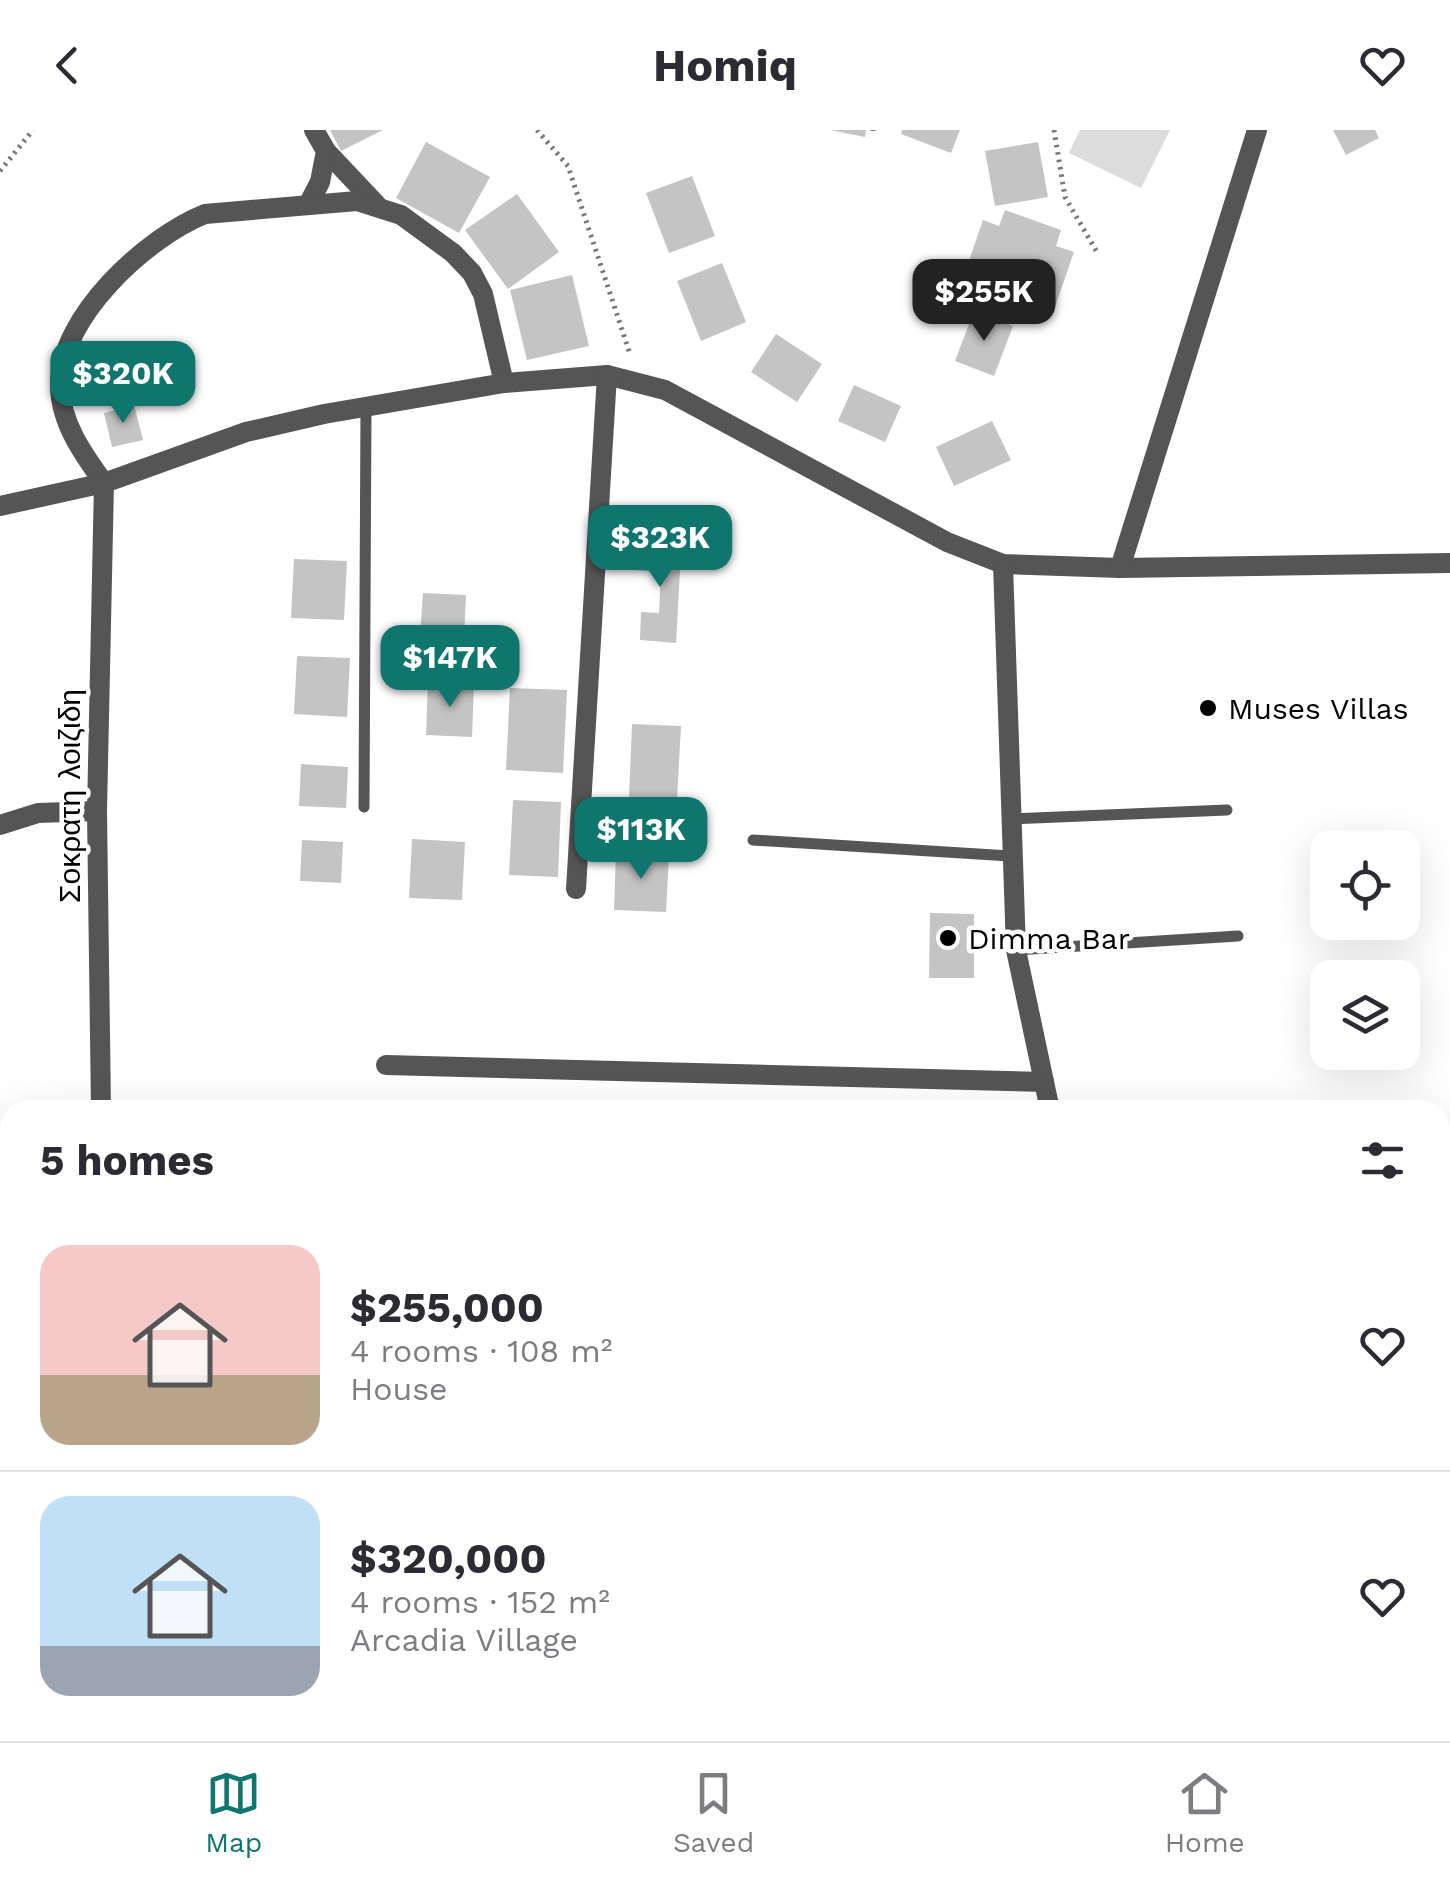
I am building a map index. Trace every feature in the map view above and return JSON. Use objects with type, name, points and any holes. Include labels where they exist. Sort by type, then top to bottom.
[{"type":"street","points":[[314,130],[326,151],[377,205]]},
{"type":"street","points":[[1120,568],[1256,130]]},
{"type":"street","points":[[308,205],[320,182],[326,151]]},
{"type":"street","points":[[104,483],[66,422],[60,387],[70,344],[126,265],[184,223],[205,214],[357,201],[377,205],[425,230],[472,273],[483,294],[504,382]]},
{"type":"street","points":[[576,888],[606,375]]},
{"type":"street","points":[[0,506],[104,483],[246,432],[366,406],[504,382],[606,375],[639,380],[947,542],[1003,564],[1120,568],[1450,563]]},
{"type":"street","name":"Σοκρατη λοιζιδη","points":[[101,1100],[97,811],[104,483]]},
{"type":"street","points":[[1003,564],[1016,950],[1048,1100]]},
{"type":"street","points":[[0,825],[38,812],[97,811]]},
{"type":"street","points":[[386,1065],[1044,1082]]},
{"type":"lane","points":[[364,807],[366,406]]},
{"type":"lane","points":[[1009,818],[1227,810]]},
{"type":"lane","points":[[752,840],[1010,856]]},
{"type":"lane","points":[[1016,950],[1238,936]]},
{"type":"path","points":[[0,171],[34,130]]},
{"type":"path","points":[[537,130],[568,166],[639,380]]},
{"type":"path","points":[[1054,130],[1066,197],[1098,254]]},
{"type":"shaded area","points":[[1080,130],[1170,130],[1141,188],[1069,153]]},
{"type":"building","points":[[330,130],[383,130],[341,151]]},
{"type":"building","points":[[830,130],[866,130],[865,137]]},
{"type":"building","points":[[902,130],[960,130],[951,153],[901,134]]},
{"type":"building","points":[[1333,130],[1375,130],[1379,138],[1346,155]]},
{"type":"building","points":[[426,142],[490,177],[459,233],[396,198]]},
{"type":"building","points":[[1038,142],[1048,197],[995,206],[985,151]]},
{"type":"building","points":[[692,176],[715,236],[669,253],[646,193]]},
{"type":"building","points":[[517,194],[559,252],[508,289],[465,230]]},
{"type":"building","points":[[1005,210],[1061,230],[1056,246],[1074,252],[1055,307],[964,275],[983,220],[999,226]]},
{"type":"building","points":[[722,263],[746,322],[701,341],[677,281]]},
{"type":"building","points":[[572,275],[589,346],[527,360],[510,290]]},
{"type":"building","points":[[974,311],[1013,326],[994,376],[955,361]]},
{"type":"building","points":[[776,334],[822,364],[797,402],[751,372]]},
{"type":"building","points":[[854,385],[901,406],[885,442],[838,421]]},
{"type":"building","points":[[134,405],[143,440],[112,447],[104,413]]},
{"type":"building","points":[[992,421],[1011,460],[954,486],[936,447]]},
{"type":"building","points":[[635,537],[658,539],[658,551],[681,553],[676,643],[640,640],[641,612],[659,613],[661,572],[633,570]]},
{"type":"building","points":[[294,559],[347,561],[344,620],[291,618]]},
{"type":"building","points":[[423,593],[466,595],[464,638],[420,636]]},
{"type":"building","points":[[297,656],[350,658],[347,717],[294,714]]},
{"type":"building","points":[[428,683],[474,685],[472,737],[426,735]]},
{"type":"building","points":[[510,688],[567,690],[563,773],[506,770]]},
{"type":"building","points":[[632,724],[681,726],[677,800],[629,798]]},
{"type":"building","points":[[301,764],[348,767],[346,808],[299,806]]},
{"type":"building","points":[[513,800],[561,802],[558,877],[509,875]]},
{"type":"building","points":[[412,839],[465,842],[462,900],[409,898]]},
{"type":"building","points":[[302,840],[343,842],[341,883],[300,881]]},
{"type":"building","points":[[616,851],[669,854],[666,912],[614,910]]},
{"type":"building","points":[[930,913],[974,914],[974,978],[929,978]]},
{"type":"place","name":"Muses Villas","points":[[1208,708]]},
{"type":"place","name":"Dimma Bar","points":[[948,938]]}]
